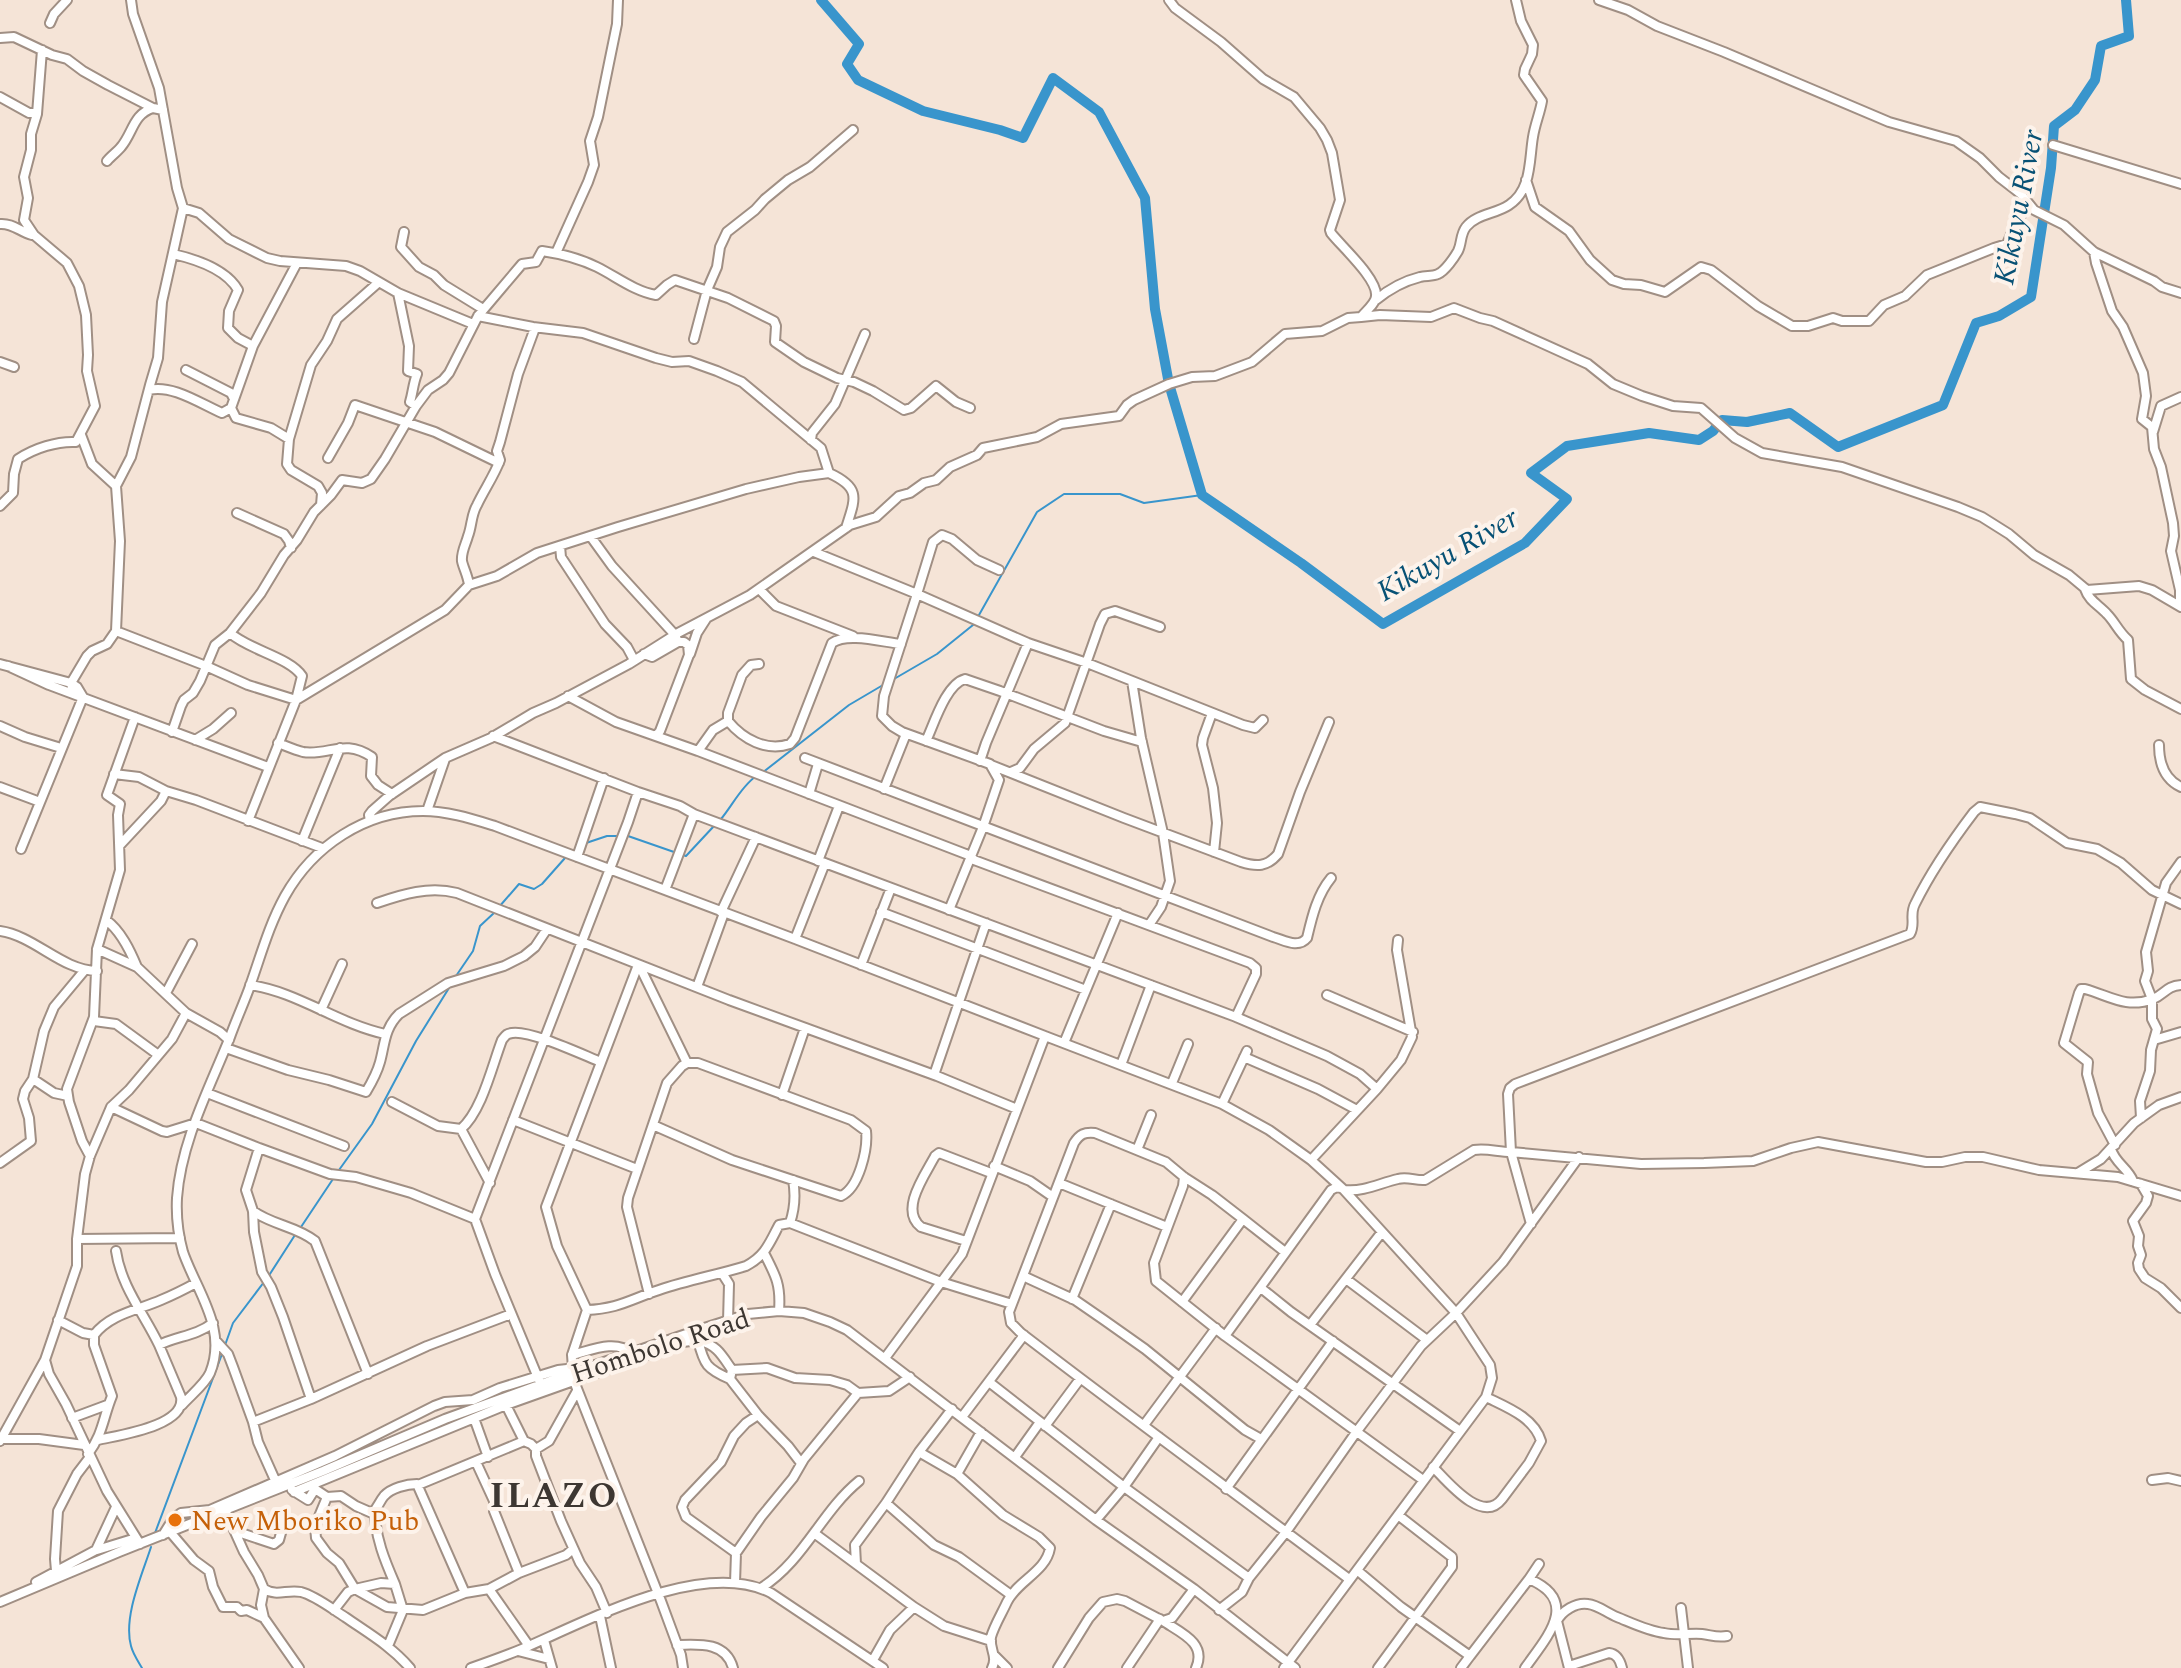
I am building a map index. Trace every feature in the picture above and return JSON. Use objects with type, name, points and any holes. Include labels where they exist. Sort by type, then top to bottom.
[{"type":"street","points":[[50,23],[67,0]]},
{"type":"street","points":[[72,688],[87,656],[107,644],[116,631],[120,541],[116,486],[131,457],[158,358],[162,302],[183,208],[158,109],[159,88],[131,0]]},
{"type":"street","points":[[556,253],[594,165],[590,141],[617,24],[618,0]]},
{"type":"street","points":[[1169,0],[1263,79],[1294,97],[1320,128],[1332,153],[1340,200],[1330,230],[1357,261],[1375,289],[1375,300]]},
{"type":"street","points":[[1361,317],[1375,300],[1390,289],[1444,270],[1460,248],[1465,228],[1473,220],[1512,204],[1518,197],[1531,167],[1533,135],[1542,101],[1524,75],[1533,45],[1521,21],[1516,0]]},
{"type":"street","points":[[1599,0],[1889,122],[1951,139],[1980,158],[2029,205],[2064,225],[2094,252],[2162,287],[2181,293]]},
{"type":"street","points":[[0,38],[14,37],[67,59],[83,71],[158,109]]},
{"type":"street","points":[[0,506],[13,493],[18,459],[63,441],[76,442],[95,406],[87,371],[85,310],[79,286],[67,263],[34,235],[24,220],[28,198],[24,177],[37,113],[42,50]]},
{"type":"street","points":[[0,97],[29,113],[37,113]]},
{"type":"street","points":[[107,161],[120,148],[143,111],[158,109]]},
{"type":"street","points":[[694,339],[727,232],[853,130]]},
{"type":"street","points":[[2053,145],[2181,184]]},
{"type":"street","points":[[1526,180],[1536,208],[1569,231],[1590,260],[1612,280],[1664,292],[1697,269],[1704,268],[1763,310],[1795,327],[1833,318],[1870,321],[1884,305],[1905,296],[1927,275],[2007,244],[2017,221],[2029,205]]},
{"type":"street","points":[[183,208],[199,213],[229,239],[267,258],[346,266],[398,293],[478,316],[535,328],[583,333],[656,358],[704,365],[742,382],[811,440],[824,453],[829,473]]},
{"type":"street","points":[[0,224],[10,224],[34,235]]},
{"type":"street","points":[[404,232],[401,247],[419,267],[434,275],[478,316]]},
{"type":"street","points":[[172,732],[181,706],[193,693],[215,645],[230,633],[261,593],[314,512],[342,480],[362,483],[371,479],[416,406],[428,390],[449,373],[478,316],[522,264],[536,262],[542,251],[570,255],[650,294],[656,295],[675,280],[748,307],[774,321],[775,342],[804,362],[873,391],[904,410],[911,408],[936,386],[956,402],[970,408]]},
{"type":"street","points":[[2094,252],[2112,311],[2122,325],[2143,373],[2146,396],[2142,419],[2150,425],[2153,433],[2154,449],[2173,523],[2171,551],[2179,582],[2180,606]]},
{"type":"street","points":[[173,254],[210,266],[234,284],[238,290],[229,311],[228,328],[253,346]]},
{"type":"street","points":[[229,407],[253,346],[297,263]]},
{"type":"street","points":[[321,505],[322,493],[318,486],[291,470],[287,464],[289,439],[311,365],[337,319],[379,282]]},
{"type":"street","points":[[398,293],[409,346],[408,371],[417,374],[410,402],[416,406]]},
{"type":"street","points":[[370,821],[372,811],[392,794],[445,758],[493,736],[676,639],[759,589],[845,529],[876,517],[899,496],[936,480],[950,467],[977,455],[983,448],[1037,437],[1061,424],[1119,416],[1134,400],[1169,384],[1192,377],[1215,376],[1252,362],[1285,334],[1322,331],[1348,318],[1380,315],[1431,317],[1454,308],[1493,321],[1588,364],[1613,384],[1642,396],[1675,407],[1701,408],[1739,441],[1762,453],[1842,467],[1982,517],[2085,589],[2090,599],[2107,613],[2128,640],[2131,679],[2181,709]]},
{"type":"street","points":[[469,585],[462,562],[464,544],[470,534],[476,507],[500,460],[497,451],[518,374],[535,328]]},
{"type":"street","points":[[811,440],[812,433],[835,404],[847,382],[865,334]]},
{"type":"street","points":[[0,362],[14,367]]},
{"type":"street","points":[[186,370],[231,393],[229,407],[236,418],[271,428],[289,439]]},
{"type":"street","points":[[149,390],[157,387],[229,407]]},
{"type":"street","points":[[2153,433],[2161,406],[2181,397]]},
{"type":"street","points":[[328,458],[355,405],[435,432],[499,463]]},
{"type":"street","points":[[81,435],[92,464],[116,486]]},
{"type":"street","points":[[116,631],[248,685],[296,700],[445,610],[469,585],[497,576],[537,553],[746,489],[829,473],[847,484],[854,494],[845,529]]},
{"type":"street","points":[[237,513],[284,534],[291,548]]},
{"type":"street","points":[[999,570],[977,560],[952,539],[942,535],[933,542],[884,696],[882,716],[892,726],[1163,833],[1253,866],[1263,866],[1278,854],[1329,722]]},
{"type":"street","points":[[591,537],[612,566],[676,639],[688,645],[689,655]]},
{"type":"street","points":[[560,546],[561,557],[578,584],[634,660]]},
{"type":"street","points":[[814,552],[1028,643],[1212,713],[1255,728],[1263,720]]},
{"type":"street","points":[[2085,589],[2139,586],[2180,606]]},
{"type":"street","points":[[759,589],[776,606],[859,639]]},
{"type":"street","points":[[1011,772],[1059,730],[1105,614],[1115,611],[1160,627]]},
{"type":"street","points":[[656,736],[697,633],[707,618]]},
{"type":"street","points":[[230,633],[300,671],[301,680],[248,821]]},
{"type":"street","points":[[759,664],[751,665],[742,675],[728,721],[744,737],[775,747],[790,744],[795,738],[832,643],[839,638],[901,644]]},
{"type":"street","points":[[980,761],[1028,643]]},
{"type":"street","points":[[4,665],[29,677],[72,688],[83,697],[268,767]]},
{"type":"street","points":[[926,741],[950,691],[960,680],[973,681],[1104,731],[1142,742]]},
{"type":"street","points":[[1132,681],[1170,881],[1166,896],[1149,925]]},
{"type":"street","points":[[568,696],[616,722],[1250,963],[1256,968],[1256,974],[1236,1017]]},
{"type":"street","points":[[21,849],[83,697]]},
{"type":"street","points":[[195,740],[226,720],[231,713]]},
{"type":"street","points":[[1212,713],[1202,745],[1213,788],[1217,823],[1214,852]]},
{"type":"street","points":[[90,1156],[68,1096],[69,1085],[94,1021],[97,949],[120,870],[120,804],[107,795],[135,717]]},
{"type":"street","points":[[698,751],[713,730],[728,721]]},
{"type":"street","points":[[0,726],[61,748]]},
{"type":"street","points":[[884,789],[906,734]]},
{"type":"street","points":[[493,736],[1236,1017],[1327,1056],[1360,1074],[1377,1089]]},
{"type":"street","points":[[278,743],[304,752],[352,747],[372,757],[371,776],[392,794]]},
{"type":"street","points":[[2159,745],[2161,766],[2170,780],[2181,787]]},
{"type":"street","points":[[302,841],[340,748]]},
{"type":"street","points":[[319,750],[327,754],[334,764]]},
{"type":"street","points":[[427,811],[445,758]]},
{"type":"street","points":[[805,758],[1297,944],[1307,938],[1318,898],[1331,878]]},
{"type":"street","points":[[809,794],[818,764]]},
{"type":"street","points":[[949,910],[999,780],[990,764]]},
{"type":"street","points":[[114,774],[139,777],[166,791],[322,848]]},
{"type":"street","points":[[577,857],[604,778]]},
{"type":"street","points":[[0,787],[40,802]]},
{"type":"street","points":[[120,845],[161,801],[166,791]]},
{"type":"street","points":[[264,1618],[237,1607],[223,1607],[209,1571],[167,1534],[173,1519],[181,1513],[210,1510],[335,1456],[434,1406],[473,1400],[500,1388],[539,1380],[475,1219],[638,792]]},
{"type":"street","points":[[795,939],[839,806]]},
{"type":"street","points":[[1531,1224],[1511,1152],[1510,1088],[1910,934],[1914,926],[1912,908],[1947,849],[1980,807],[2030,818],[2067,843],[2097,849],[2118,860],[2141,883],[2181,904]]},
{"type":"street","points":[[275,1480],[180,1238],[176,1218],[180,1173],[266,938],[282,902],[312,858],[339,837],[370,821],[395,814],[427,811],[475,819],[1222,1104],[1269,1130],[1311,1160],[1343,1189],[1456,1313],[1490,1365],[1492,1378],[1486,1397],[1349,1579],[1289,1666]]},
{"type":"street","points":[[665,890],[694,814]]},
{"type":"street","points":[[697,987],[722,912],[756,837]]},
{"type":"street","points":[[2141,1118],[2140,1101],[2150,1071],[2151,1050],[2157,1029],[2152,1019],[2152,999],[2145,981],[2148,971],[2146,956],[2166,883],[2181,862]]},
{"type":"street","points":[[861,965],[891,888]]},
{"type":"street","points":[[377,903],[419,891],[451,891],[1017,1109]]},
{"type":"street","points":[[881,912],[1086,990]]},
{"type":"street","points":[[1064,1043],[1118,913]]},
{"type":"street","points":[[106,920],[130,951],[137,967]]},
{"type":"street","points":[[934,1075],[986,923]]},
{"type":"street","points":[[97,949],[137,967],[186,1013],[220,1032],[227,1044],[288,1070],[366,1092],[381,1059],[385,1034],[399,1014],[448,983],[504,966],[524,956],[535,947],[547,929]]},
{"type":"street","points":[[0,931],[24,938],[84,971],[97,971]]},
{"type":"street","points":[[1311,1160],[1377,1089],[1401,1060],[1411,1041],[1413,1032],[1397,950],[1398,940]]},
{"type":"street","points":[[166,993],[192,944]]},
{"type":"street","points":[[321,1010],[342,964]]},
{"type":"street","points":[[638,965],[569,1142],[546,1211],[557,1246],[587,1310],[572,1355],[574,1382],[677,1645],[683,1668]]},
{"type":"street","points":[[638,965],[687,1063]]},
{"type":"street","points":[[0,1163],[31,1141],[23,1099],[33,1079],[44,1031],[54,1007],[84,971]]},
{"type":"street","points":[[250,985],[277,991],[343,1021],[385,1034]]},
{"type":"street","points":[[1121,1065],[1151,985]]},
{"type":"street","points":[[2181,985],[2170,986],[2152,999],[2127,1004],[2081,989],[2064,1039],[2066,1047],[2088,1062],[2087,1074],[2098,1113],[2116,1161],[2148,1196],[2133,1221],[2139,1236],[2139,1269],[2145,1278],[2161,1288],[2181,1308]]},
{"type":"street","points":[[1327,995],[1413,1032]]},
{"type":"street","points":[[0,1440],[45,1360],[77,1266],[85,1174],[111,1107],[172,1039],[186,1013]]},
{"type":"street","points":[[94,1021],[116,1024],[157,1054]]},
{"type":"street","points":[[782,1095],[805,1028]]},
{"type":"street","points":[[461,1129],[480,1100],[503,1038],[514,1032],[545,1040],[601,1062]]},
{"type":"street","points":[[2154,1040],[2181,1032]]},
{"type":"street","points":[[885,1358],[960,1257],[1045,1036]]},
{"type":"street","points":[[1172,1083],[1188,1044]]},
{"type":"street","points":[[1222,1104],[1245,1054],[1357,1110]]},
{"type":"street","points":[[649,1294],[627,1207],[637,1169],[667,1083],[687,1063],[698,1063],[851,1120],[866,1131],[868,1144],[847,1193],[841,1196],[732,1160],[653,1125]]},
{"type":"street","points":[[33,1079],[54,1093],[68,1096]]},
{"type":"street","points":[[207,1093],[344,1146]]},
{"type":"street","points":[[2077,1173],[2099,1161],[2132,1124],[2159,1105],[2181,1097]]},
{"type":"street","points":[[392,1102],[438,1126],[461,1129]]},
{"type":"street","points":[[111,1107],[162,1131],[196,1123],[334,1174],[411,1193],[475,1219]]},
{"type":"street","points":[[1137,1150],[1151,1115]]},
{"type":"street","points":[[513,1120],[637,1169]]},
{"type":"street","points":[[461,1129],[490,1183]]},
{"type":"street","points":[[1285,1252],[1166,1162],[1095,1133],[1086,1133],[1079,1136],[1056,1190],[1009,1312],[1011,1323],[1080,1379],[1349,1579]]},
{"type":"street","points":[[1225,1336],[1331,1190],[1337,1187],[1366,1189],[1402,1177],[1425,1180],[1474,1150],[1641,1164],[1742,1162],[1818,1142],[1937,1163],[1978,1156],[2039,1170],[2118,1177],[2181,1196]]},
{"type":"street","points":[[259,1148],[246,1190],[253,1211],[262,1272],[271,1287],[311,1399]]},
{"type":"street","points":[[966,1241],[921,1227],[913,1220],[915,1196],[939,1153],[1111,1204],[1167,1227]]},
{"type":"street","points":[[1219,1610],[1242,1592],[1249,1578],[1427,1340],[1503,1262],[1579,1157]]},
{"type":"street","points":[[1184,1177],[1154,1263],[1156,1281],[1225,1336],[1423,1480]]},
{"type":"street","points":[[790,1223],[796,1193],[793,1180]]},
{"type":"street","points":[[1072,1299],[1111,1204]]},
{"type":"street","points":[[253,1211],[267,1221],[298,1231],[315,1241],[368,1374]]},
{"type":"street","points":[[1182,1302],[1243,1219]]},
{"type":"street","points":[[254,1232],[267,1221]]},
{"type":"street","points":[[587,1310],[621,1306],[757,1260],[779,1225],[790,1223],[941,1282],[1012,1304]]},
{"type":"street","points":[[1310,1325],[1382,1232]]},
{"type":"street","points":[[77,1239],[180,1238]]},
{"type":"street","points":[[116,1251],[127,1287],[159,1345],[182,1405]]},
{"type":"street","points":[[764,1253],[778,1280],[779,1311]]},
{"type":"street","points":[[728,1321],[729,1284],[735,1269]]},
{"type":"street","points":[[722,1273],[729,1284]]},
{"type":"street","points":[[1023,1276],[1072,1299],[1145,1349],[1245,1430],[1261,1439]]},
{"type":"street","points":[[1346,1279],[1427,1340]]},
{"type":"street","points":[[56,1571],[58,1511],[87,1452],[98,1440],[112,1396],[94,1345],[94,1335],[110,1319],[196,1283]]},
{"type":"street","points":[[1261,1288],[1460,1431]]},
{"type":"street","name":"Hombolo Road","points":[[0,1602],[138,1541],[167,1534],[225,1510],[290,1489],[445,1419],[504,1401],[539,1380],[574,1382],[632,1353],[697,1336],[748,1314],[779,1311],[804,1313],[835,1324],[885,1358],[1096,1520],[1194,1589],[1289,1666]]},
{"type":"street","points":[[253,1422],[427,1346],[511,1314]]},
{"type":"street","points":[[58,1320],[94,1335]]},
{"type":"street","points":[[159,1345],[203,1331],[213,1323]]},
{"type":"street","points":[[1144,1425],[1216,1328]]},
{"type":"street","points":[[962,1417],[1024,1335]]},
{"type":"street","points":[[697,1336],[708,1368],[731,1374],[767,1368],[795,1378],[847,1385],[858,1393],[889,1391],[910,1377]]},
{"type":"street","points":[[290,1489],[474,1418],[504,1401],[574,1382],[697,1336],[712,1344],[758,1415],[801,1463]]},
{"type":"street","points":[[1226,1489],[1333,1341]]},
{"type":"street","points":[[572,1355],[611,1345],[622,1346],[632,1353]]},
{"type":"street","points":[[98,1440],[147,1429],[172,1416],[209,1374],[222,1348]]},
{"type":"street","points":[[23,1592],[40,1579],[96,1550],[138,1541],[87,1452],[45,1360]]},
{"type":"street","points":[[1015,1457],[1080,1379]]},
{"type":"street","points":[[536,1449],[549,1441],[574,1382]]},
{"type":"street","points":[[989,1382],[1124,1487],[1249,1578]]},
{"type":"street","points":[[500,1388],[524,1441],[536,1449],[536,1459],[573,1549],[596,1587],[611,1668]]},
{"type":"street","points":[[735,1583],[736,1553],[801,1463],[858,1393]]},
{"type":"street","points":[[1433,1467],[1467,1500],[1482,1507],[1498,1505],[1541,1441],[1526,1419],[1486,1397]]},
{"type":"street","points":[[72,1418],[107,1405]]},
{"type":"street","points":[[856,1564],[855,1545],[952,1409]]},
{"type":"street","points":[[736,1553],[686,1517],[682,1507],[721,1462],[734,1436],[758,1415]]},
{"type":"street","points":[[474,1418],[488,1457]]},
{"type":"street","points":[[957,1474],[981,1432]]},
{"type":"street","points":[[1096,1520],[1159,1437]]},
{"type":"street","points":[[0,1440],[39,1439],[87,1452]]},
{"type":"street","points":[[388,1646],[403,1610],[381,1548],[375,1512],[389,1491],[412,1483],[418,1485],[524,1441]]},
{"type":"street","points":[[919,1452],[957,1474],[1003,1515],[1039,1537],[1050,1548],[1042,1565],[1011,1595],[996,1623],[991,1648],[1007,1668]]},
{"type":"street","points":[[476,1462],[494,1501],[494,1511],[519,1573]]},
{"type":"street","points":[[2152,1480],[2168,1478],[2181,1481]]},
{"type":"street","points":[[761,1588],[780,1575],[843,1496],[859,1481]]},
{"type":"street","points":[[418,1485],[465,1593]]},
{"type":"street","points":[[290,1489],[308,1500],[315,1489],[327,1497],[341,1496],[364,1510],[375,1512]]},
{"type":"street","points":[[327,1497],[315,1526],[316,1538],[339,1563],[355,1589],[387,1607],[427,1609],[465,1593],[489,1589],[519,1573],[566,1555],[573,1549]]},
{"type":"street","points":[[886,1503],[934,1545],[959,1557],[1011,1595]]},
{"type":"street","points":[[96,1550],[116,1507]]},
{"type":"street","points":[[225,1510],[264,1589],[261,1605],[264,1618],[299,1668]]},
{"type":"street","points":[[1378,1668],[1417,1617],[1452,1567],[1453,1561],[1452,1557],[1398,1515]]},
{"type":"street","points":[[234,1531],[274,1544],[279,1540],[283,1526]]},
{"type":"street","points":[[814,1533],[914,1607],[951,1629],[991,1641]]},
{"type":"street","points":[[1461,1668],[1539,1564]]},
{"type":"street","points":[[1358,1571],[1470,1656]]},
{"type":"street","points":[[1529,1579],[1545,1586],[1555,1599],[1557,1621],[1569,1667],[1613,1653],[1620,1660],[1622,1668]]},
{"type":"street","points":[[334,1610],[348,1592],[355,1589],[381,1583],[395,1584]]},
{"type":"street","points":[[471,1668],[657,1593],[705,1583],[735,1583],[761,1588],[795,1607],[883,1668]]},
{"type":"street","points":[[264,1589],[277,1594],[300,1592],[334,1610],[388,1646],[410,1668]]},
{"type":"street","points":[[489,1589],[529,1646]]},
{"type":"street","points":[[1127,1668],[1162,1620],[1172,1618],[1194,1589]]},
{"type":"street","points":[[1058,1668],[1089,1618],[1103,1602],[1117,1599],[1162,1620],[1191,1641],[1198,1649],[1196,1668]]},
{"type":"street","points":[[1525,1668],[1560,1614],[1571,1607],[1589,1604],[1663,1633],[1701,1634],[1718,1638],[1727,1636]]},
{"type":"street","points":[[873,1660],[890,1630],[914,1607]]},
{"type":"street","points":[[1681,1608],[1688,1668]]},
{"type":"street","points":[[544,1640],[550,1664]]},
{"type":"street","points":[[677,1645],[705,1645],[720,1650],[730,1657],[733,1668]]},
{"type":"street","points":[[518,1651],[550,1664]]},
{"type":"street","points":[[992,1668],[995,1656]]},
{"type":"waterway","name":"Kikuyu River","points":[[821,0],[859,44],[847,64],[858,80],[923,111],[1023,138],[1053,78],[1099,112],[1145,198],[1155,309],[1169,384],[1202,495],[1383,624],[1525,543],[1567,499],[1531,473],[1567,446],[1649,433],[1699,440],[1722,420],[1747,422],[1790,413],[1838,447],[1943,405],[1976,323],[1999,316],[2031,297],[2051,168],[2054,126],[2075,110],[2095,80],[2101,46],[2129,36],[2126,0]]},
{"type":"waterway","points":[[979,615],[1037,512],[1064,494],[1120,494],[1144,503],[1202,495]]},
{"type":"waterway","points":[[894,679],[937,654],[973,625]]},
{"type":"waterway","points":[[762,773],[849,705],[883,685]]},
{"type":"waterway","points":[[721,819],[755,777]]},
{"type":"waterway","points":[[683,855],[686,856],[714,826]]},
{"type":"waterway","points":[[586,843],[618,836]]},
{"type":"waterway","points":[[628,836],[674,852]]},
{"type":"waterway","points":[[499,907],[519,884],[534,889],[542,884],[565,858]]},
{"type":"waterway","points":[[456,976],[473,951],[480,926],[495,912]]},
{"type":"waterway","points":[[339,1170],[372,1124],[416,1041],[449,988]]},
{"type":"waterway","points":[[299,1230],[333,1179]]},
{"type":"waterway","points":[[268,1277],[295,1235]]},
{"type":"waterway","points":[[224,1348],[233,1323],[264,1282]]},
{"type":"waterway","points":[[155,1533],[222,1354]]},
{"type":"waterway","points":[[142,1668],[131,1646],[129,1622],[151,1547]]},
{"type":"place","name":"New Mboriko Pub","points":[[175,1520]]},
{"type":"district","name":"ILAZO","points":[[554,1494]]}]
